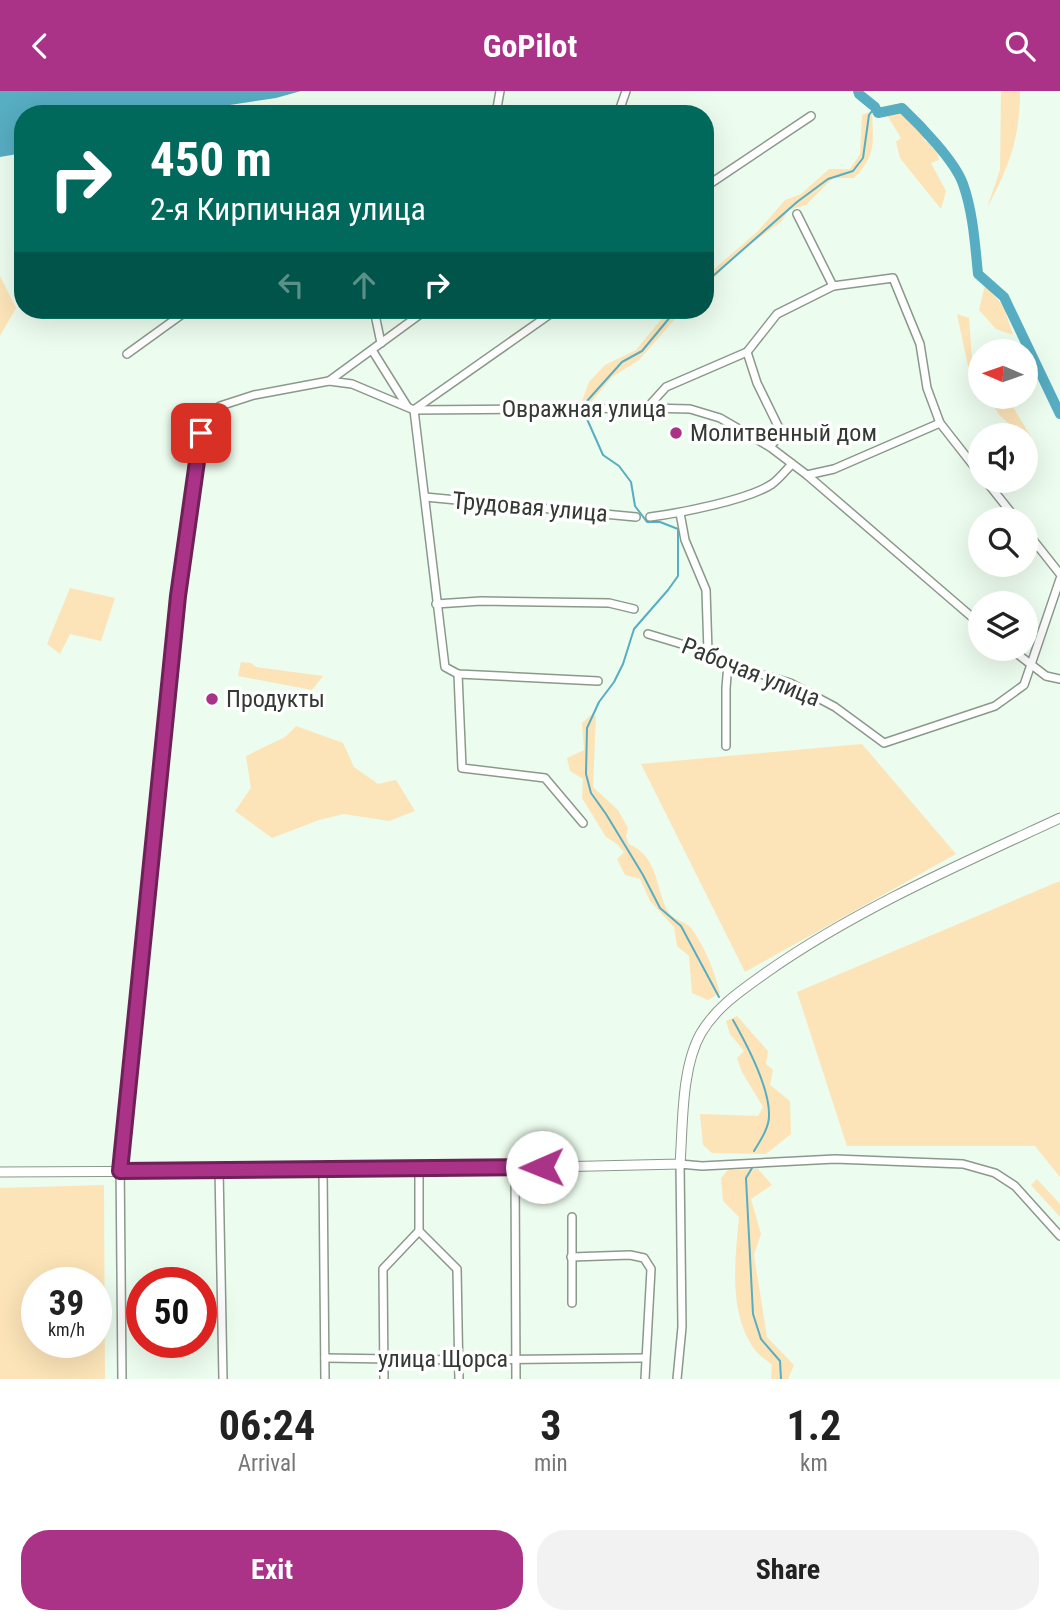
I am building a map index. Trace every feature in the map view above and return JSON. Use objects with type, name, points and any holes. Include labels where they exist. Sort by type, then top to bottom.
[{"type":"main road","points":[[0,1172],[419,1170],[680,1164],[687,1082],[695,1048],[701,1033],[727,1001],[790,956],[840,926],[964,862],[1060,818]]},
{"type":"street","points":[[714,181],[811,117]]},
{"type":"street","points":[[797,214],[833,286]]},
{"type":"street","points":[[647,408],[666,387],[747,352],[777,314],[833,286],[893,278],[920,344],[927,388],[940,423],[968,459]]},
{"type":"street","points":[[127,354],[176,319]]},
{"type":"street","points":[[375,319],[381,343]]},
{"type":"street","points":[[122,1379],[120,1171],[179,587],[197,450],[205,420],[220,406],[254,395],[330,381],[414,319]]},
{"type":"street","points":[[411,408],[543,319]]},
{"type":"street","points":[[372,349],[411,408],[425,497],[445,667],[458,674],[598,681]]},
{"type":"street","points":[[747,352],[757,383],[779,428],[779,436],[770,447]]},
{"type":"street","name":"Овражная улица","points":[[330,381],[352,384],[411,408],[690,409],[719,418],[770,447],[807,475],[968,614]]},
{"type":"street","points":[[807,475],[834,469],[940,423]]},
{"type":"street","points":[[650,517],[680,513],[747,494],[772,484],[792,464]]},
{"type":"street","points":[[996,493],[1007,507]]},
{"type":"street","name":"Трудовая улица","points":[[425,497],[636,517]]},
{"type":"street","points":[[680,513],[685,540],[705,590],[708,652]]},
{"type":"street","points":[[1031,666],[1060,577],[1038,547]]},
{"type":"street","points":[[436,604],[481,601],[609,603],[634,609]]},
{"type":"street","name":"Рабочая улица","points":[[648,634],[708,652],[728,664],[790,683],[835,707],[884,743],[995,706],[1024,685],[1031,666]]},
{"type":"street","points":[[1025,661],[1046,676],[1060,679]]},
{"type":"street","points":[[726,746],[728,664]]},
{"type":"street","points":[[458,674],[462,768],[545,778],[583,823]]},
{"type":"street","points":[[677,1379],[682,1327],[680,1164],[702,1166],[835,1159],[963,1164],[995,1173],[1015,1187],[1060,1236]]},
{"type":"street","points":[[515,1167],[516,1379]]},
{"type":"street","points":[[219,1169],[223,1379]]},
{"type":"street","points":[[323,1170],[325,1379]]},
{"type":"street","points":[[384,1379],[383,1269],[419,1231],[419,1170]]},
{"type":"street","points":[[572,1217],[572,1303]]},
{"type":"street","points":[[419,1231],[457,1269],[459,1379]]},
{"type":"street","points":[[571,1257],[630,1255],[643,1258],[651,1269],[645,1379]]},
{"type":"street","name":"улица Щорса","points":[[325,1358],[645,1358]]},
{"type":"shaded area","points":[[1001,91],[1020,91],[1018,124],[1007,166],[987,208],[1000,170]]},
{"type":"shaded area","points":[[872,111],[873,140],[867,162],[854,178],[833,178],[806,205],[789,210],[781,222],[742,250],[714,278],[714,269],[758,231],[785,200],[801,194],[829,169],[850,169],[860,154],[862,115]]},
{"type":"shaded area","points":[[902,113],[921,130],[925,141],[936,147],[939,160],[931,163],[946,191],[941,209],[900,158],[896,142],[901,138],[887,115]]},
{"type":"shaded area","points":[[0,276],[14,304],[14,312],[0,336]]},
{"type":"shaded area","points":[[985,285],[1004,307],[1013,335],[996,329],[979,310]]},
{"type":"shaded area","points":[[957,314],[969,318],[968,366]]},
{"type":"shaded area","points":[[662,319],[675,319],[639,360],[612,377],[591,402],[582,401],[589,382],[605,365],[636,350]]},
{"type":"shaded area","points":[[996,409],[1014,409],[1023,423],[1008,423]]},
{"type":"shaded area","points":[[70,588],[115,598],[101,641],[70,634],[60,654],[47,644]]},
{"type":"shaded area","points":[[241,662],[251,663],[256,667],[323,676],[312,690],[238,676]]},
{"type":"shaded area","points":[[591,715],[596,716],[593,787],[618,810],[628,828],[626,837],[629,844],[639,850],[651,865],[669,913],[689,926],[701,943],[720,993],[708,1000],[692,993],[689,956],[677,946],[674,927],[650,901],[640,879],[625,875],[617,859],[624,852],[606,837],[582,798],[583,779],[570,771],[567,758],[584,750],[582,723]]},
{"type":"shaded area","points":[[296,726],[343,743],[354,767],[378,784],[396,780],[415,811],[389,821],[344,814],[319,820],[272,838],[235,811],[251,788],[246,756],[285,737]]},
{"type":"shaded area","points":[[862,744],[956,854],[745,972],[641,764]]},
{"type":"shaded area","points":[[1060,881],[1060,1177],[1035,1146],[847,1146],[797,992]]},
{"type":"shaded area","points":[[737,1016],[768,1051],[766,1064],[773,1070],[770,1085],[790,1101],[791,1134],[766,1154],[712,1153],[703,1145],[700,1114],[758,1116],[763,1107],[742,1072],[737,1058],[744,1051],[730,1034],[726,1021]]},
{"type":"shaded area","points":[[758,1169],[772,1185],[751,1199],[761,1234],[754,1255],[767,1337],[794,1365],[788,1379],[771,1379],[772,1365],[757,1352],[746,1335],[737,1303],[735,1268],[739,1217],[723,1201],[721,1178],[728,1170]]},
{"type":"shaded area","points":[[1037,1179],[1060,1204],[1060,1217],[1031,1185]]},
{"type":"shaded area","points":[[104,1185],[104,1267],[21,1267],[21,1358],[105,1358],[105,1379],[0,1379],[0,1188]]},
{"type":"water","points":[[0,91],[301,91],[230,105],[14,105],[14,155],[0,157]]},
{"type":"waterway","points":[[858,91],[878,113],[902,108],[953,165],[963,184],[969,206],[978,274],[1004,297],[1060,414]]},
{"type":"waterway","points":[[714,275],[797,202],[828,179],[853,171],[863,158],[869,115],[875,107]]},
{"type":"waterway","points":[[587,401],[622,362],[642,351],[669,319]]},
{"type":"waterway","points":[[587,419],[603,455],[619,466],[631,482],[635,506],[647,522],[660,522],[678,529],[678,576],[634,629],[623,664],[599,702],[587,728],[586,774],[591,793],[643,875],[660,908],[681,926],[719,997]]},
{"type":"waterway","points":[[733,1020],[756,1067],[768,1105],[768,1125],[754,1151]]},
{"type":"waterway","points":[[752,1168],[746,1178],[753,1314],[761,1339],[780,1361],[781,1379]]},
{"type":"place","name":"Молитвенный дом","points":[[676,433]]},
{"type":"place","name":"Продукты","points":[[212,699]]},
{"type":"route","points":[[201,433],[178,596],[120,1171],[542,1167]]}]
